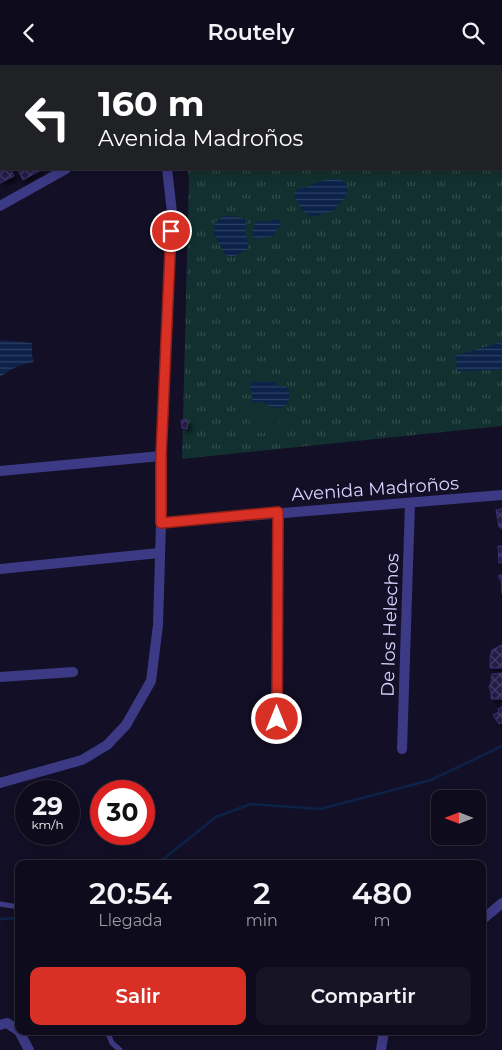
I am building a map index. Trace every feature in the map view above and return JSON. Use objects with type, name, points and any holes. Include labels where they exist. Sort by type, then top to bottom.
[{"type":"street","points":[[0,206],[64,170]]},
{"type":"street","points":[[0,783],[82,760],[107,745],[126,725],[151,681],[158,625],[161,456],[172,212],[167,170]]},
{"type":"street","points":[[0,471],[161,456]]},
{"type":"street","name":"Avenida Madroños","points":[[161,523],[502,495]]},
{"type":"street","name":"De los Helechos","points":[[402,749],[410,503]]},
{"type":"street","points":[[277,738],[278,512]]},
{"type":"street","points":[[0,569],[159,553]]},
{"type":"street","points":[[0,677],[73,672]]},
{"type":"street","points":[[486,917],[502,903]]},
{"type":"street","points":[[0,1025],[7,1023],[15,1028]]},
{"type":"street","points":[[21,1035],[30,1050]]},
{"type":"street","points":[[381,1050],[383,1035]]},
{"type":"lane","points":[[0,904],[15,906]]},
{"type":"lane","points":[[109,1035],[112,1043],[120,1050]]},
{"type":"green space","points":[[187,170],[502,170],[502,426],[182,459],[189,177]]},
{"type":"green space","points":[[257,403],[261,404],[268,412],[278,413],[282,417],[278,425],[272,430],[256,433],[250,428],[249,412],[251,406]]},
{"type":"water","points":[[341,180],[348,186],[347,195],[332,212],[316,216],[307,214],[299,204],[294,193],[300,187],[304,188],[321,181]]},
{"type":"water","points":[[224,216],[234,216],[247,220],[245,229],[248,249],[233,257],[225,255],[214,234],[215,222]]},
{"type":"water","points":[[274,219],[280,220],[281,225],[271,237],[254,239],[252,233],[256,221],[269,222]]},
{"type":"water","points":[[0,340],[32,343],[34,362],[16,367],[0,377]]},
{"type":"water","points":[[501,342],[502,370],[458,371],[455,356]]},
{"type":"water","points":[[274,382],[280,387],[285,386],[288,388],[289,400],[287,404],[283,407],[273,408],[263,402],[252,402],[253,394],[251,393],[250,384]]},
{"type":"building","points":[[0,170],[11,170],[14,176],[0,183]]},
{"type":"building","points":[[18,170],[41,170],[23,180]]},
{"type":"building","points":[[181,420],[188,420],[187,429],[182,428]]},
{"type":"building","points":[[502,509],[502,529],[501,529],[496,510]]},
{"type":"building","points":[[498,546],[502,546],[502,563],[499,563]]},
{"type":"building","points":[[499,575],[502,575],[502,594],[501,579],[499,579]]},
{"type":"building","points":[[502,645],[502,668],[490,668],[492,650]]},
{"type":"building","points":[[502,673],[502,699],[491,699],[489,687],[492,674]]},
{"type":"building","points":[[502,707],[502,723],[499,724],[493,715],[499,712],[498,709]]},
{"type":"waterway","points":[[162,860],[216,817],[251,804],[320,809],[431,780],[502,746]]},
{"type":"waterway","points":[[0,919],[15,918]]},
{"type":"route","points":[[171,231],[161,456],[161,523],[278,512],[277,719]]}]
